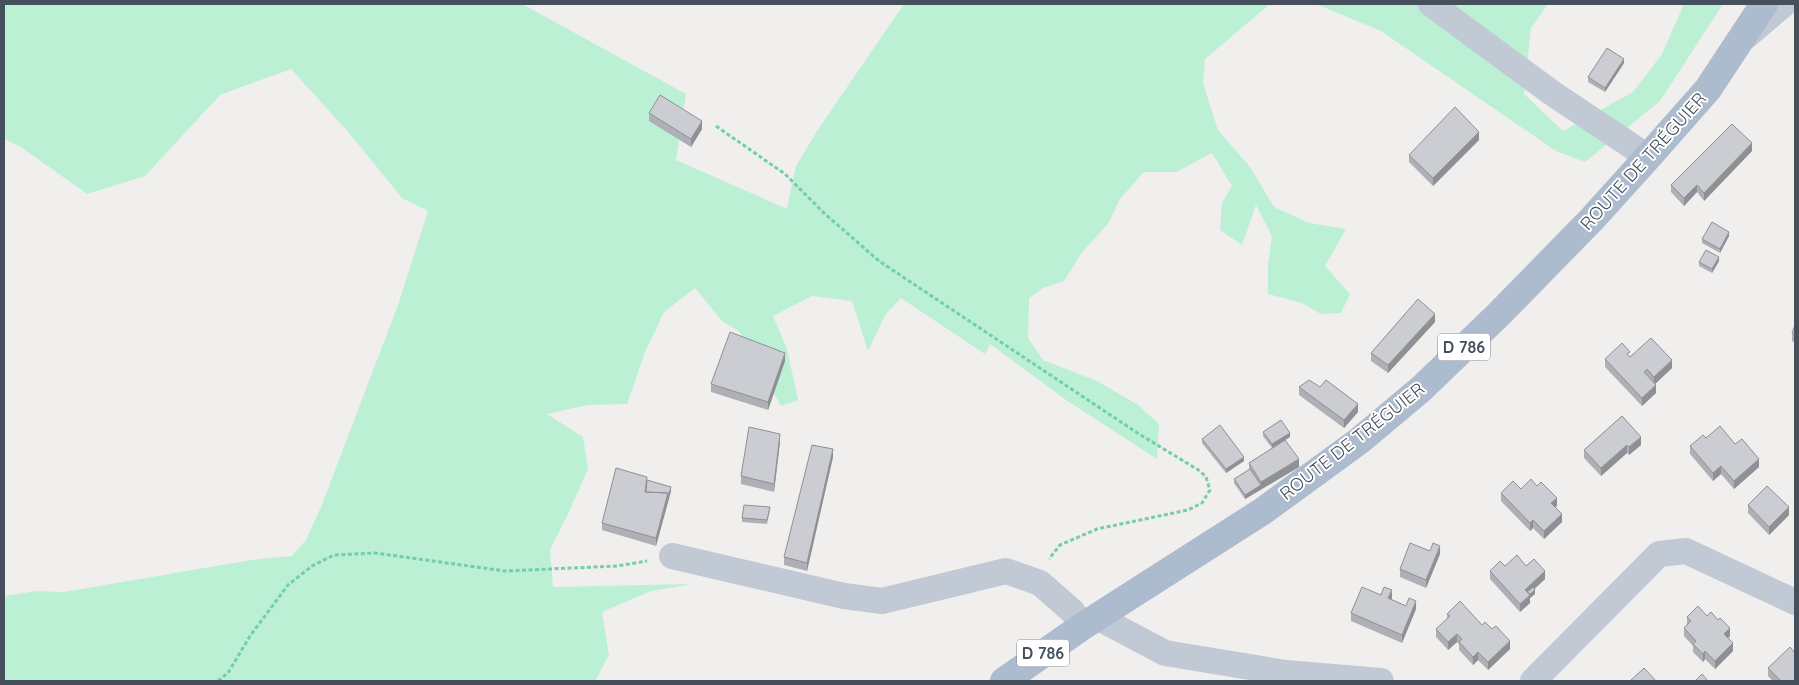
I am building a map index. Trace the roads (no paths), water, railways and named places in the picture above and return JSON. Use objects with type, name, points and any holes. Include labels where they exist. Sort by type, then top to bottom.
[{"type":"main road","name":"ROUTE DE TRÉGUIER","points":[[1004,681],[1090,622],[1263,511],[1366,435],[1420,389],[1498,315],[1592,219],[1648,157],[1708,89],[1764,4]]},
{"type":"street","points":[[1431,4],[1552,93],[1648,157]]},
{"type":"street","points":[[1740,42],[1784,4]]},
{"type":"street","points":[[1532,681],[1659,554],[1686,551],[1795,602]]},
{"type":"street","points":[[672,556],[844,596],[882,601],[1006,570],[1040,583],[1072,611],[1090,622],[1165,653],[1286,673],[1381,681]]}]
